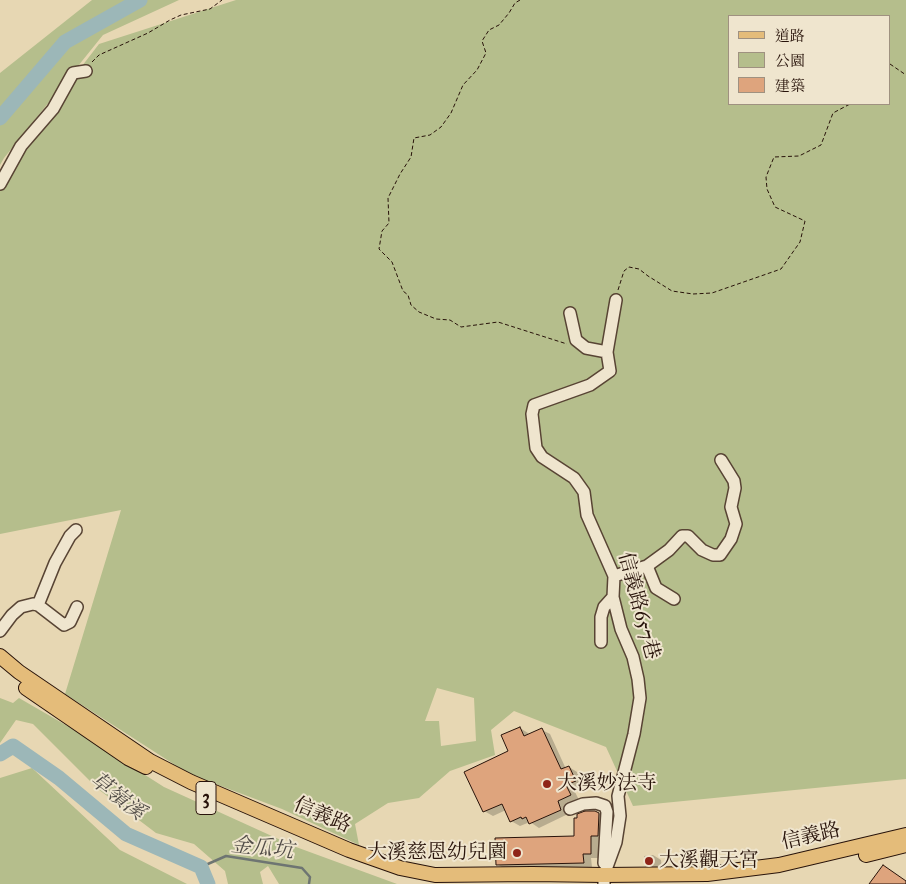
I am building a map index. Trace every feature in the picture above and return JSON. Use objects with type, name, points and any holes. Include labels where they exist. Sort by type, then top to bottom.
[{"type":"main road","name":"信義路","points":[[0,656],[18,672],[150,761],[191,782],[349,850],[400,868],[435,875],[604,880],[707,874],[779,865],[906,835]]},
{"type":"main road","name":"信義路","points":[[0,668],[45,702],[128,758],[209,800],[347,859],[397,876],[434,884]]},
{"type":"main road","name":"信義路","points":[[638,884],[710,882],[779,874],[906,845]]},
{"type":"street","points":[[0,184],[21,146],[53,109],[73,73],[86,71]]},
{"type":"street","points":[[570,313],[576,340],[586,348],[607,352],[616,300]]},
{"type":"street","name":"信義路657巷","points":[[604,880],[616,842],[620,816],[618,796],[634,734],[640,698],[638,679],[633,657],[621,629],[613,596],[614,576],[587,515],[584,492],[574,478],[542,457],[536,448],[532,414],[534,405],[590,385],[610,371],[607,352]]},
{"type":"street","points":[[614,576],[648,566],[669,550],[682,536],[688,536],[702,550],[713,555],[720,555],[731,539],[736,524],[731,506],[735,488],[734,481],[721,460]]},
{"type":"street","points":[[38,605],[55,563],[70,536],[76,530]]},
{"type":"street","points":[[648,566],[656,588],[674,599]]},
{"type":"street","points":[[600,642],[601,617],[604,607],[613,596]]},
{"type":"street","points":[[0,631],[12,615],[21,607],[33,604],[38,605],[64,625],[70,622],[77,607]]},
{"type":"street","points":[[570,809],[583,804],[596,803],[605,806],[607,812],[604,880]]},
{"type":"path","points":[[86,71],[99,55],[148,33],[181,15],[210,9],[222,0]]},
{"type":"path","points":[[520,0],[514,3],[510,13],[499,25],[489,30],[482,41],[486,53],[477,70],[463,85],[451,113],[440,127],[430,135],[414,138],[411,157],[388,198],[389,223],[382,232],[378,249],[392,262],[411,305],[419,312],[436,319],[450,320],[461,327],[498,322],[563,343],[586,348]]},
{"type":"path","points":[[891,65],[906,74]]},
{"type":"path","points":[[616,300],[624,270],[629,266],[639,269],[672,291],[693,294],[712,293],[781,269],[800,242],[805,220],[776,207],[767,189],[766,177],[774,157],[799,156],[820,145],[833,113],[848,105]]},
{"type":"green space","points":[[92,0],[179,0],[103,35],[0,165],[0,73]]},
{"type":"green space","points":[[236,0],[906,0],[906,779],[633,806],[606,747],[514,711],[491,730],[495,755],[450,771],[419,798],[388,803],[355,824],[359,845],[282,809],[189,774],[65,694],[121,510],[0,534],[0,188],[14,154],[99,44]],"holes":[[[437,688],[474,698],[476,741],[441,746],[439,721],[425,721]]]},
{"type":"green space","points":[[0,698],[13,703],[19,698],[76,731],[164,787],[296,847],[397,884],[279,884],[268,866],[260,872],[263,884],[228,884],[225,871],[194,844],[156,833],[98,789],[33,724],[16,720],[0,743]]},
{"type":"green space","points":[[32,768],[120,850],[187,884],[0,884],[0,778]]},
{"type":"building","points":[[520,727],[524,736],[542,728],[561,769],[569,766],[576,781],[566,785],[571,795],[558,801],[561,810],[529,824],[526,817],[510,822],[502,804],[483,812],[464,772],[508,751],[501,735]]},
{"type":"building","points":[[585,811],[599,813],[598,836],[591,836],[591,854],[583,854],[584,863],[496,865],[495,838],[574,836],[574,818],[577,818],[577,814]]},
{"type":"building","points":[[883,865],[906,881],[906,884],[869,884]]},
{"type":"waterway","name":"草嶺溪","points":[[0,118],[65,42],[140,0]]},
{"type":"waterway","name":"草嶺溪","points":[[0,754],[13,746],[59,778],[126,834],[201,867],[208,884]]},
{"type":"waterway","name":"金瓜坑","points":[[201,867],[226,856],[302,868],[310,877],[309,884]]},
{"type":"place","name":"大溪妙法寺","points":[[547,784]]},
{"type":"place","name":"大溪慈恩幼兒園","points":[[517,853]]},
{"type":"place","name":"大溪觀天宮","points":[[649,861]]}]
